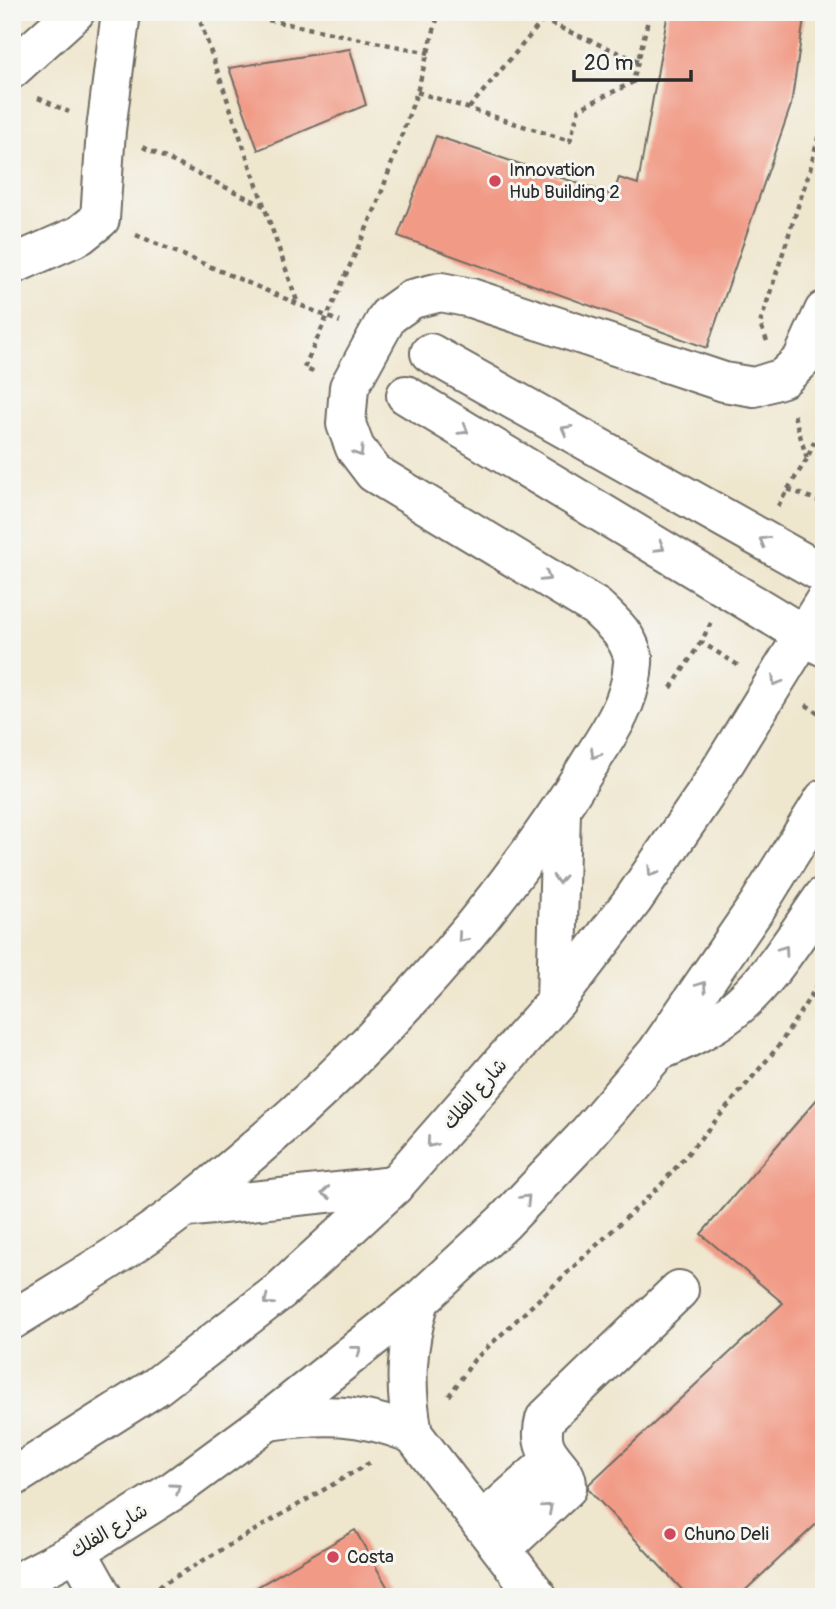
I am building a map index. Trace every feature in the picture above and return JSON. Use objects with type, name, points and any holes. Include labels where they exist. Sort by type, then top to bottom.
[{"type":"street","points":[[12,69],[75,12]]},
{"type":"street","points":[[12,265],[80,235],[100,219],[106,130],[121,12]]},
{"type":"street","points":[[12,1320],[93,1270],[184,1208],[289,1119],[387,1024],[478,921],[561,811],[618,717],[630,692],[633,658],[620,629],[596,607],[374,473],[355,448],[346,424],[349,387],[388,316],[412,299],[442,292],[471,298],[724,382],[754,387],[783,378],[802,360],[824,311]]},
{"type":"street","points":[[430,353],[824,574]]},
{"type":"street","points":[[406,395],[814,641]]},
{"type":"street","name":"شارع الفلك","points":[[12,1478],[157,1386],[280,1291],[394,1186],[556,1001],[633,900],[814,641],[824,602]]},
{"type":"street","name":"شارع الفلك","points":[[12,1586],[77,1551],[174,1490],[268,1421],[420,1300],[504,1222],[583,1139],[657,1052],[758,905],[824,799]]},
{"type":"street","points":[[556,1001],[561,811]]},
{"type":"street","points":[[657,1052],[697,1035],[733,1010],[763,979],[824,896]]},
{"type":"street","points":[[184,1208],[394,1186]]},
{"type":"street","points":[[492,1536],[567,1488],[566,1478],[544,1447],[541,1433],[545,1419],[679,1290]]},
{"type":"street","points":[[420,1300],[411,1333],[407,1367],[407,1401],[413,1434],[537,1596]]},
{"type":"street","points":[[268,1421],[313,1415],[347,1416],[381,1422],[413,1434]]},
{"type":"street","points":[[77,1551],[103,1597]]},
{"type":"path","points":[[197,12],[298,304]]},
{"type":"path","points":[[229,12],[429,53]]},
{"type":"path","points":[[349,387],[304,368],[377,205],[417,92],[439,12]]},
{"type":"path","points":[[523,12],[638,61]]},
{"type":"path","points":[[469,108],[550,12]]},
{"type":"path","points":[[417,92],[570,141],[579,109],[633,82],[650,12]]},
{"type":"path","points":[[100,219],[376,338]]},
{"type":"path","points":[[788,489],[807,459],[824,418]]},
{"type":"path","points":[[141,1597],[413,1434],[440,1408],[474,1360],[661,1185],[778,1047],[824,975]]},
{"type":"building","name":"Innovation Hub Building 2","points":[[668,12],[805,12],[791,105],[707,348],[398,236],[436,136],[613,195],[619,178],[638,184]]},
{"type":"building","points":[[350,49],[366,105],[258,150],[229,68]]},
{"type":"building","points":[[824,1091],[824,1517],[738,1597],[689,1597],[588,1489],[589,1484],[783,1303],[701,1234]]},
{"type":"building","points":[[355,1530],[393,1597],[240,1597]]},
{"type":"place","name":"Innovation Hub Building 2","points":[[495,181]]},
{"type":"place","name":"Chuno Deli","points":[[670,1534]]},
{"type":"place","name":"Costa","points":[[333,1557]]}]
